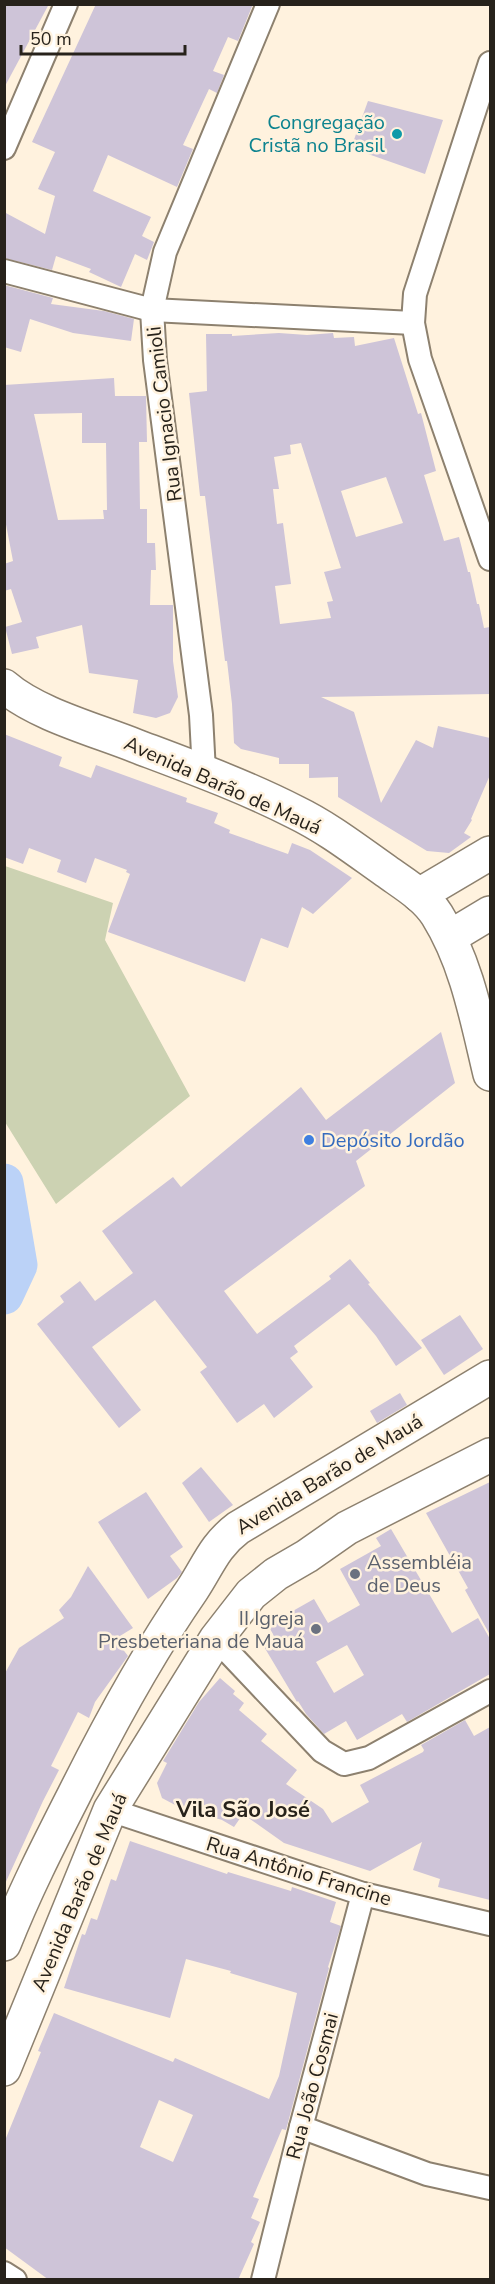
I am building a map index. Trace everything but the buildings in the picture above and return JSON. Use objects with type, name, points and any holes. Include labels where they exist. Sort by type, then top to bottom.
[{"type":"main road","name":"Avenida Barão de Mauá","points":[[4,686],[16,696],[46,711],[204,772],[295,812],[328,830],[419,895],[435,913],[450,937],[463,969],[490,1074]]},
{"type":"main road","points":[[419,895],[490,853]]},
{"type":"main road","points":[[450,937],[490,913]]},
{"type":"main road","name":"Avenida Barão de Mauá","points":[[8,1925],[103,1737],[161,1634],[200,1578],[221,1541],[238,1528],[441,1406],[490,1381]]},
{"type":"main road","points":[[478,1461],[490,1441]]},
{"type":"main road","name":"Avenida Barão de Mauá","points":[[4,2069],[110,1810],[216,1639],[251,1594],[276,1574],[347,1528],[478,1461]]},
{"type":"street","points":[[4,148],[66,4]]},
{"type":"street","name":"Rua Ignacio Camioli","points":[[204,772],[201,716],[155,360],[152,310],[165,252],[176,222],[268,4]]},
{"type":"street","points":[[490,63],[416,294],[413,323],[420,359],[490,559]]},
{"type":"street","points":[[4,271],[152,310],[413,323]]},
{"type":"street","points":[[216,1639],[322,1750],[344,1764],[369,1758],[490,1691]]},
{"type":"street","name":"Rua Antônio Francine","points":[[110,1810],[363,1894],[490,1924]]},
{"type":"street","name":"Rua João Cosmai","points":[[263,2280],[363,1894]]},
{"type":"street","points":[[301,2127],[427,2174],[490,2188]]},
{"type":"street","points":[[4,2273],[15,2280]]},
{"type":"green space","points":[[5,866],[113,903],[105,940],[190,1096],[56,1204],[5,1122]]},
{"type":"waterway","points":[[4,1183],[18,1265],[4,1295]]},
{"type":"place","name":"Congregação Cristã no Brasil","points":[[397,134]]},
{"type":"place","name":"Depósito Jordão","points":[[309,1140]]},
{"type":"place","name":"Assembléia de Deus","points":[[355,1574]]},
{"type":"place","name":"II Igreja Presbeteriana de Mauá","points":[[316,1629]]},
{"type":"district","name":"Vila São José","points":[[243,1809]]}]
